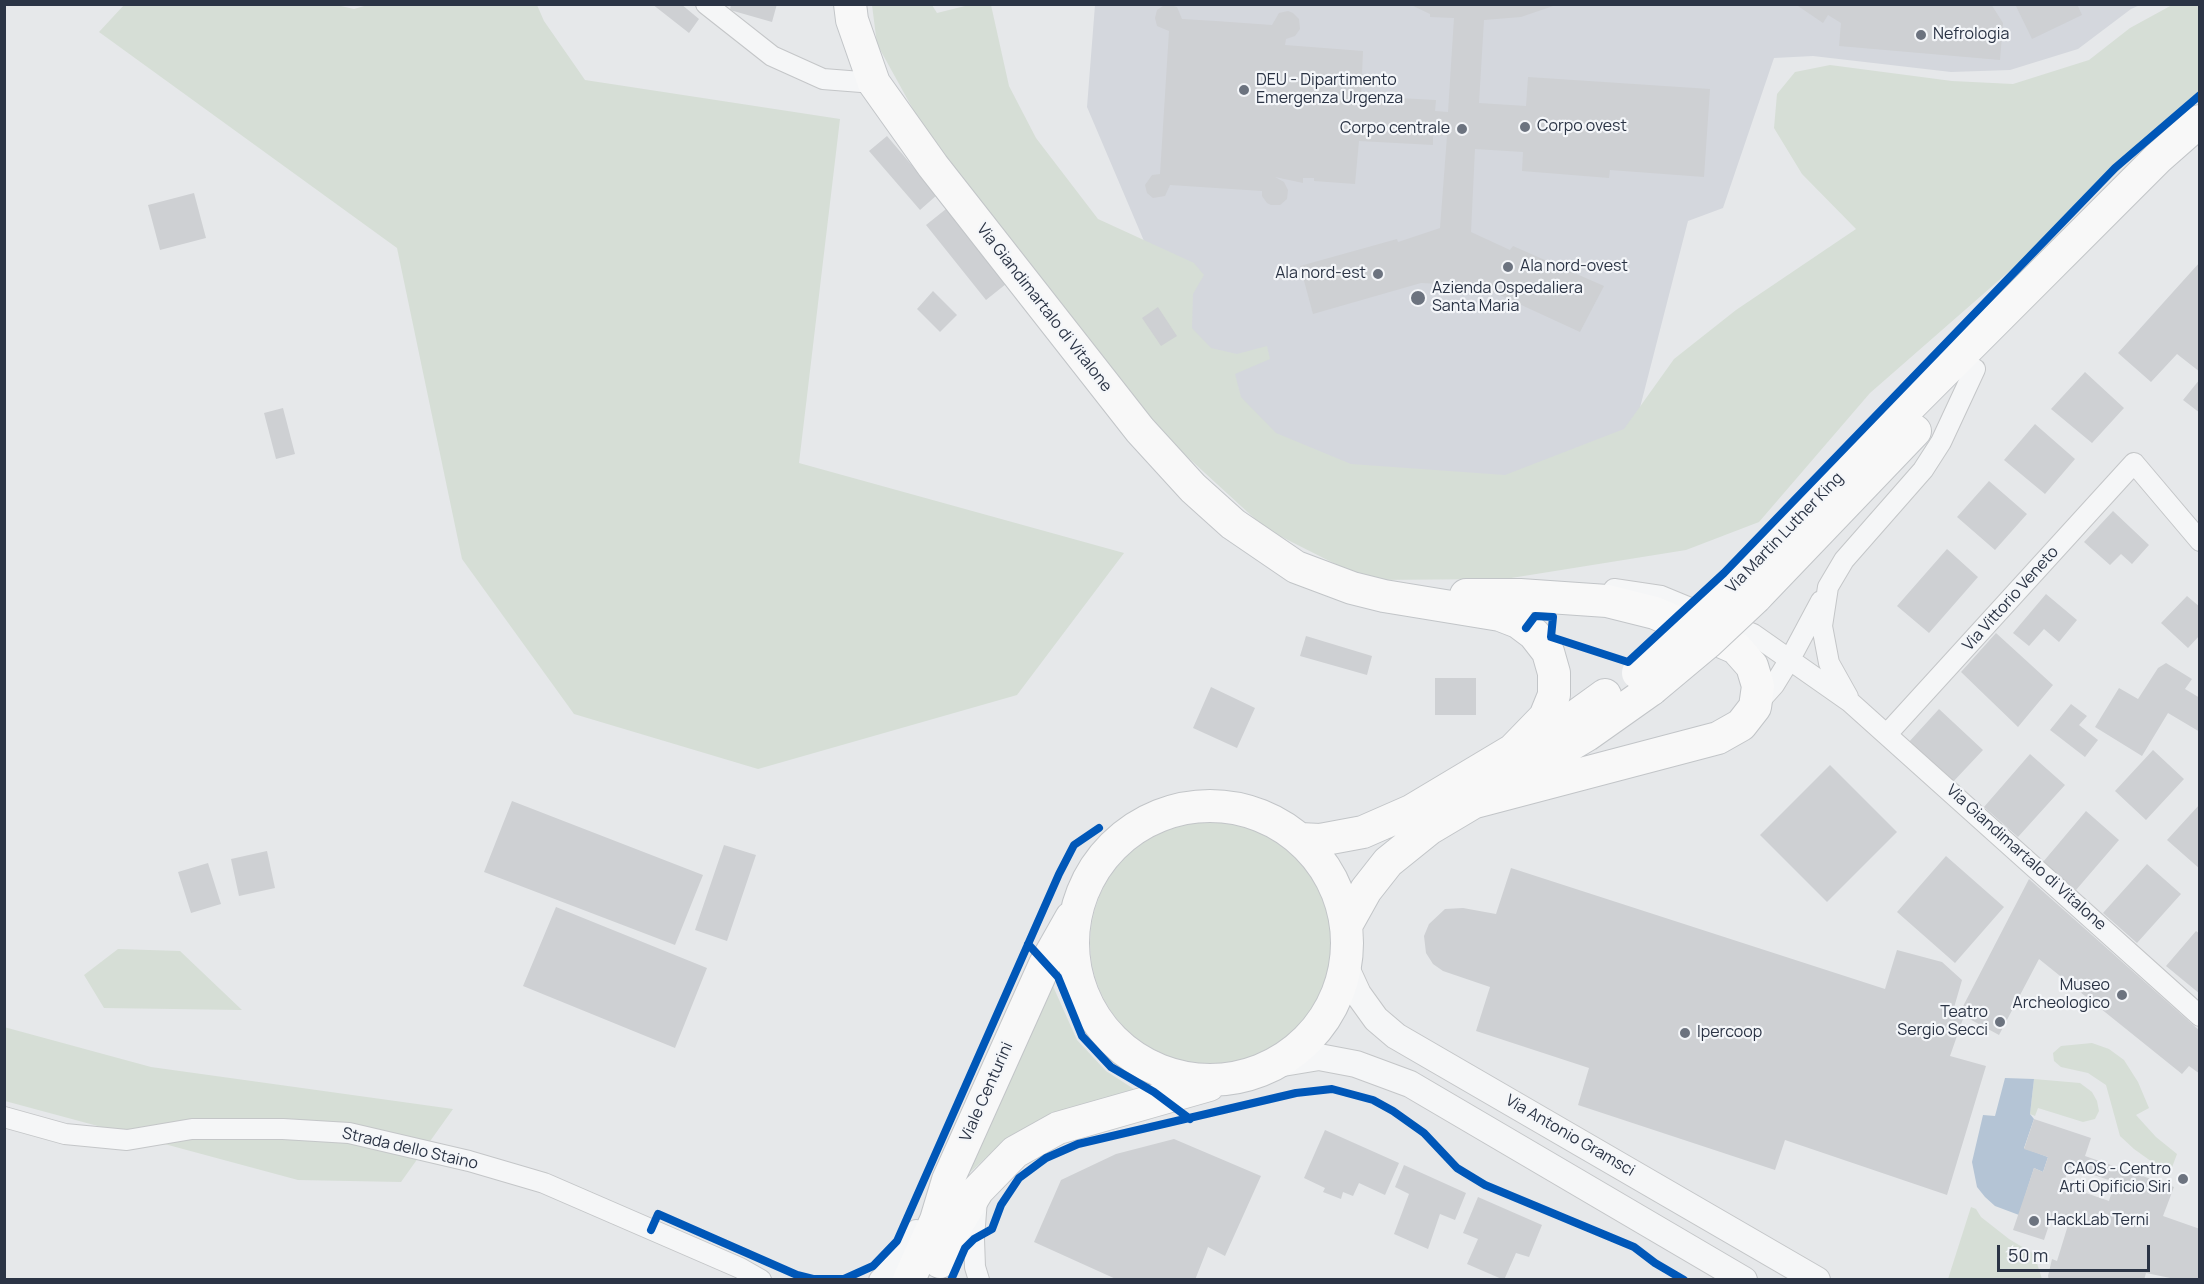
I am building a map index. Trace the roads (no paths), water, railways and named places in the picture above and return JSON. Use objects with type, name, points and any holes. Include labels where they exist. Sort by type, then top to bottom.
[{"type":"main road","name":"Via Giandimartalo di Vitalone","points":[[850,4],[852,20],[874,84],[933,166],[1140,430],[1193,488],[1233,524],[1296,567]]},
{"type":"main road","name":"Via Martin Luther King","points":[[1300,839],[1320,840],[1363,832],[1411,811],[1513,750],[1645,681],[1707,643],[1748,589],[1871,445],[2158,158],[2199,121]]},
{"type":"main road","name":"Via Martin Luther King","points":[[1748,589],[2199,149]]},
{"type":"main road","points":[[1296,567],[1387,584],[1459,594],[1520,595],[1607,601],[1655,613],[1736,648],[1752,666],[1758,686],[1755,707],[1741,725],[1718,738],[1475,802]]},
{"type":"main road","points":[[1296,567],[1362,591],[1500,615],[1518,622],[1534,634],[1548,652],[1554,673],[1554,695],[1545,717],[1513,750]]},
{"type":"main road","name":"Via Martin Luther King","points":[[1347,924],[1366,890],[1388,862],[1429,829],[1587,735],[1645,681]]},
{"type":"main road","points":[[933,1280],[952,1233],[978,1190],[1015,1152],[1058,1128],[1254,1074],[1277,1064],[1309,1039],[1333,1006],[1346,968],[1347,924],[1338,892],[1323,863],[1300,839],[1269,819],[1234,807],[1197,806],[1159,815],[1125,834],[1098,861],[1084,884],[1076,910],[1072,955],[1083,998],[1107,1035],[1143,1064],[1185,1078],[1230,1080]]},
{"type":"main road","name":"Viale Centurini","points":[[909,1280],[936,1220],[948,1180],[1045,964],[1076,910]]},
{"type":"street","points":[[706,4],[772,56],[823,79],[874,84]]},
{"type":"street","name":"Via Giandimartalo di Vitalone","points":[[1755,707],[1774,685],[1790,659],[1845,560],[1923,470],[1941,442],[1975,369]]},
{"type":"street","name":"Via Vittorio Veneto","points":[[1887,734],[2134,463],[2199,541]]},
{"type":"street","name":"Via Giandimartalo di Vitalone","points":[[1828,587],[1822,626],[1829,663],[1850,702]]},
{"type":"street","name":"Via Giandimartalo di Vitalone","points":[[1520,595],[1568,588],[1609,589],[1661,596],[1753,634],[1850,702],[2199,1016]]},
{"type":"street","name":"Via Antonio Gramsci","points":[[1346,968],[1358,994],[1376,1018],[1396,1036],[1817,1280]]},
{"type":"street","points":[[1277,1064],[1319,1057],[1356,1064],[1410,1084],[1744,1280]]},
{"type":"street","name":"Strada dello Staino","points":[[4,1117],[65,1134],[127,1140],[192,1129],[349,1133],[469,1161],[544,1183],[740,1268],[760,1280]]},
{"type":"street","points":[[879,1280],[906,1251],[926,1210],[948,1180]]},
{"type":"street","points":[[978,1190],[974,1239],[975,1267],[979,1280]]},
{"type":"water","points":[[2005,1078],[2034,1079],[2030,1114],[2034,1119],[2024,1148],[2048,1157],[2043,1172],[2034,1168],[2019,1215],[1995,1206],[1985,1197],[1977,1187],[1972,1162],[1983,1115],[1995,1116]]},
{"type":"place","name":"Nefrologia","points":[[1921,35]]},
{"type":"place","name":"DEU - Dipartimento Emergenza Urgenza","points":[[1244,90]]},
{"type":"place","name":"Corpo ovest","points":[[1525,127]]},
{"type":"place","name":"Corpo centrale","points":[[1462,129]]},
{"type":"place","name":"Ala nord-ovest","points":[[1508,267]]},
{"type":"place","name":"Ala nord-est","points":[[1378,274]]},
{"type":"place","name":"Azienda Ospedaliera Santa Maria","points":[[1418,298]]},
{"type":"place","name":"Museo Archeologico","points":[[2122,995]]},
{"type":"place","name":"Teatro Sergio Secci","points":[[2000,1022]]},
{"type":"place","name":"Ipercoop","points":[[1685,1033]]},
{"type":"place","name":"CAOS - Centro Arti Opificio Siri","points":[[2183,1179]]},
{"type":"place","name":"HackLab Terni","points":[[2034,1221]]}]
